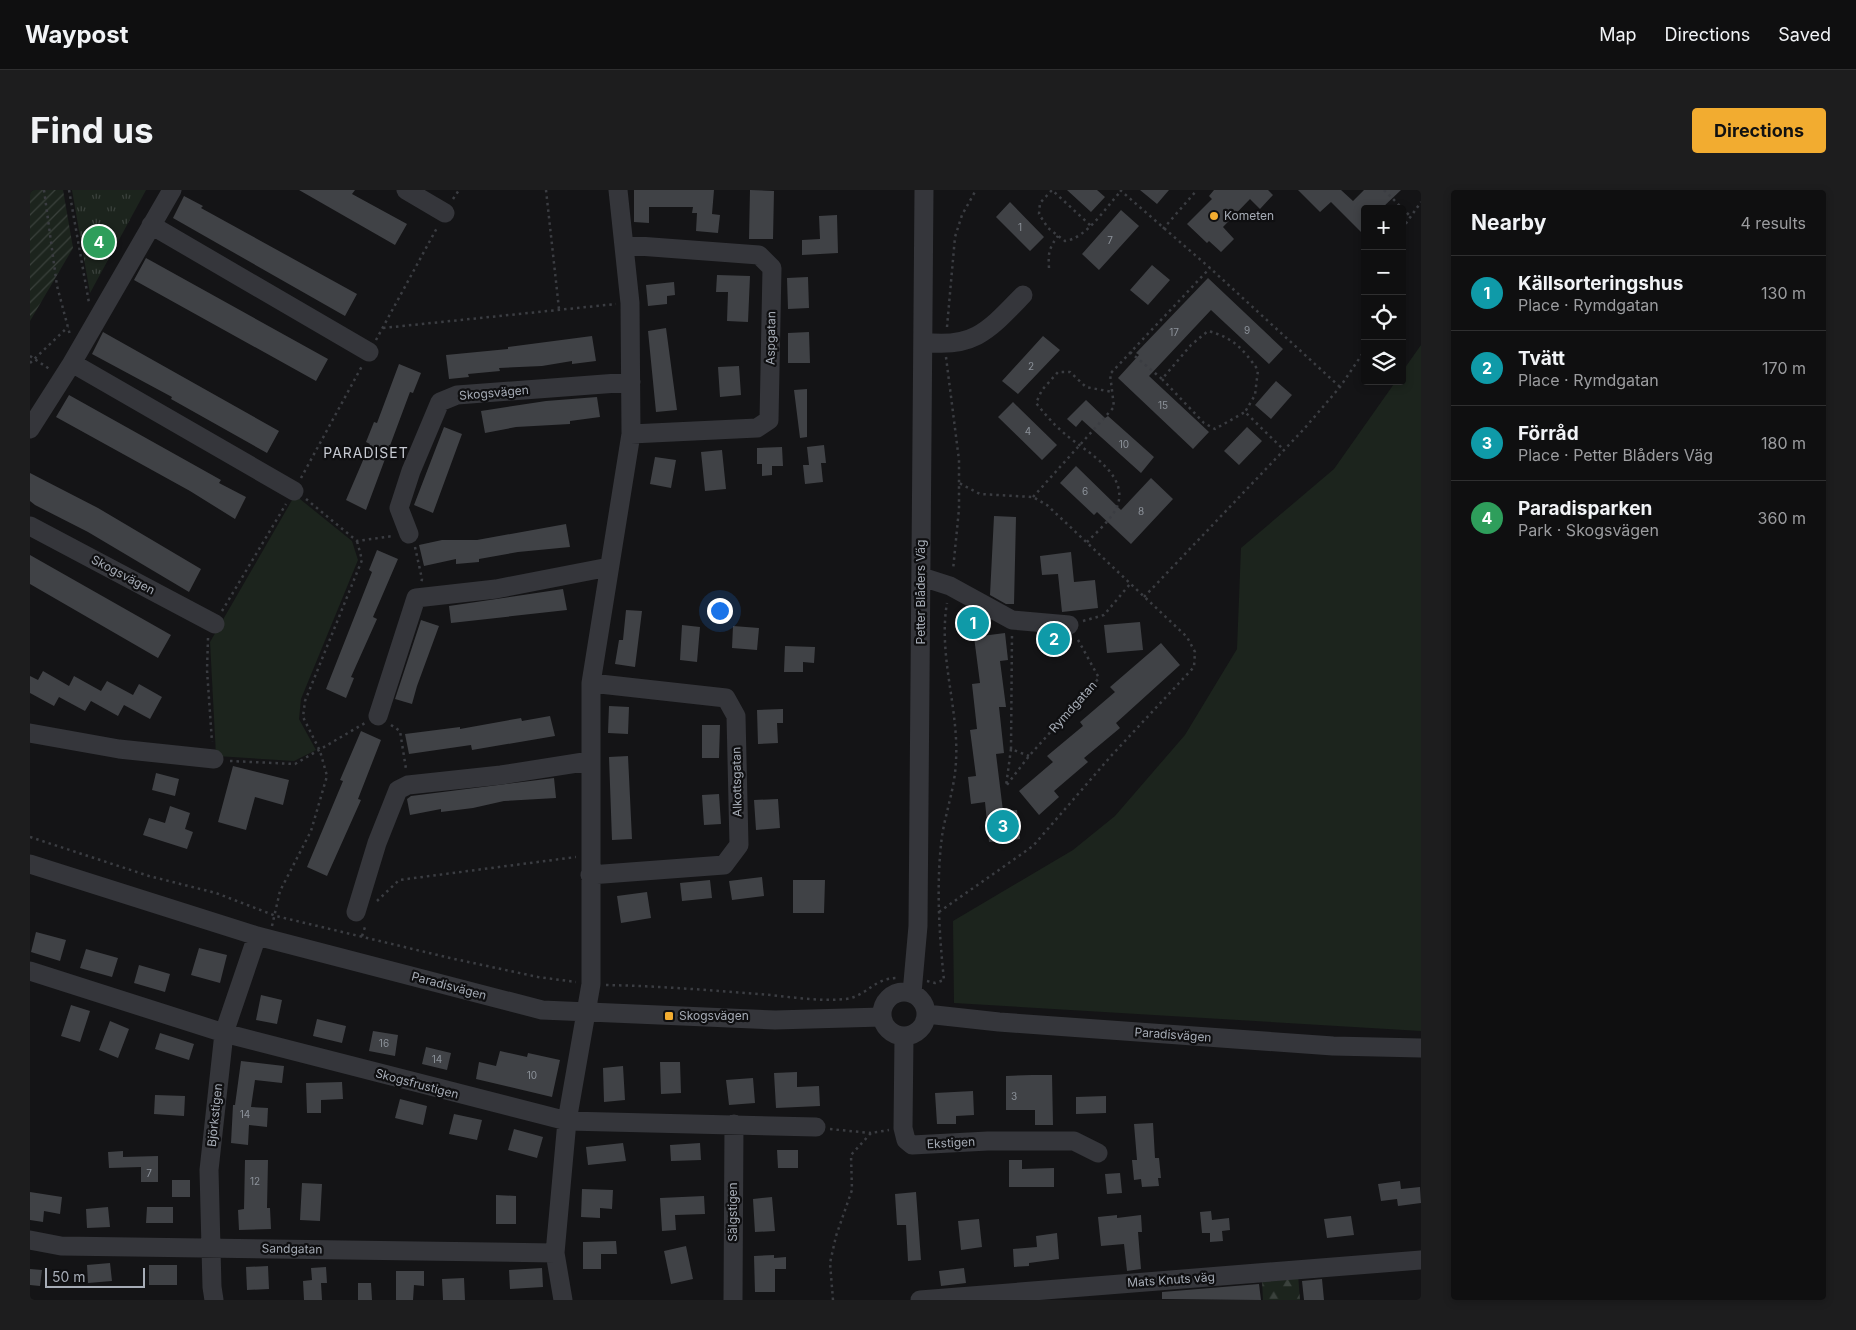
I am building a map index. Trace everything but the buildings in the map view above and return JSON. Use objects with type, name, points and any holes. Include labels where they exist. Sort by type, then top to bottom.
[{"type":"street","points":[[30,429],[98,319],[172,190]]},
{"type":"street","points":[[406,190],[445,213]]},
{"type":"street","points":[[563,1300],[555,1254],[567,1121],[588,1013],[591,984],[591,683],[631,434],[630,303],[618,190]]},
{"type":"street","name":"Petter Blåders Väg","points":[[913,986],[918,926],[924,190]]},
{"type":"street","points":[[151,225],[369,352]]},
{"type":"street","name":"Aspgatan","points":[[625,245],[759,255],[772,268],[770,420],[757,428],[631,434]]},
{"type":"street","points":[[923,342],[946,345],[959,343],[979,335],[999,320],[1023,295]]},
{"type":"street","points":[[70,366],[294,491]]},
{"type":"street","name":"Skogsvägen","points":[[409,534],[399,508],[411,471],[440,402],[457,395],[631,382]]},
{"type":"street","name":"Skogsvägen","points":[[30,526],[215,624]]},
{"type":"street","points":[[378,716],[416,598],[496,589],[609,567]]},
{"type":"street","points":[[922,577],[950,586],[1012,620],[1068,625]]},
{"type":"street","name":"Alkottsgatan","points":[[590,875],[724,865],[739,845],[736,716],[726,698],[591,683]]},
{"type":"street","points":[[30,733],[119,749],[214,759]]},
{"type":"street","points":[[362,916],[374,851],[398,790],[408,785],[501,775],[590,761]]},
{"type":"street","name":"Paradisvägen","points":[[30,864],[262,937],[542,1010],[775,1020],[882,1017]]},
{"type":"street","name":"Björkstigen","points":[[214,1300],[209,1170],[224,1033],[262,937]]},
{"type":"street","name":"Skogsfrustigen","points":[[30,971],[224,1033],[567,1121],[816,1127]]},
{"type":"street","points":[[913,986],[922,1001],[926,1014],[922,1027],[911,1036],[904,1037],[892,1033],[883,1023],[882,1009],[890,996],[913,986]]},
{"type":"street","name":"Paradisvägen","points":[[926,1014],[999,1022],[1333,1046],[1421,1048]]},
{"type":"street","points":[[902,1128],[904,1037]]},
{"type":"street","name":"Sälgstigen","points":[[733,1300],[734,1124]]},
{"type":"street","name":"Ekstigen","points":[[902,1128],[906,1140],[912,1145],[988,1141],[1074,1142],[1098,1153]]},
{"type":"street","name":"Sandgatan","points":[[30,1240],[61,1246],[555,1254]]},
{"type":"street","name":"Mats Knuts väg","points":[[920,1300],[1421,1260]]},
{"type":"path","points":[[30,356],[34,359],[70,366],[68,327],[57,286],[44,190]]},
{"type":"path","points":[[69,190],[90,309],[98,319]]},
{"type":"path","points":[[408,785],[400,731],[378,716],[295,764],[214,759],[208,699],[207,642],[215,624],[294,491],[459,190]]},
{"type":"path","points":[[546,190],[559,309]]},
{"type":"path","points":[[30,837],[149,876],[216,893],[276,916],[538,977],[591,984],[658,986],[847,999],[866,991],[876,982],[888,978],[913,986],[944,980],[939,912],[942,835],[956,762],[955,722],[944,647],[946,610],[956,557],[959,483],[959,460],[945,362],[955,237],[962,215],[976,190]]},
{"type":"path","points":[[1090,225],[1052,190],[1040,203],[1039,214],[1048,228],[1064,241],[1075,240],[1090,225],[1121,190],[1163,229],[1210,268],[1340,388]]},
{"type":"path","points":[[1163,229],[1197,190]]},
{"type":"path","points":[[1384,190],[1411,216]]},
{"type":"path","points":[[1406,223],[1421,202]]},
{"type":"path","points":[[1049,268],[1047,255],[1050,246],[1058,236]]},
{"type":"path","points":[[1033,497],[1114,407],[1110,374],[1210,268]]},
{"type":"path","points":[[383,328],[630,303]]},
{"type":"path","points":[[30,363],[68,327]]},
{"type":"path","points":[[1130,352],[1162,379],[1204,423],[1215,429],[1245,412],[1255,395],[1258,370],[1246,353],[1227,336],[1208,331],[1191,345],[1162,379]]},
{"type":"path","points":[[1145,598],[1340,388],[1361,356]]},
{"type":"path","points":[[1087,542],[1115,510],[1118,496],[1115,478],[1102,463],[1056,426],[1036,403],[1042,390],[1058,372],[1070,372],[1086,387],[1112,392]]},
{"type":"path","points":[[1245,412],[1284,450]]},
{"type":"path","points":[[939,912],[1033,846],[1111,756],[1194,667],[1195,652],[1187,638],[1047,505],[1033,497],[980,494],[959,483]]},
{"type":"path","points":[[262,937],[276,916],[280,891],[311,831],[327,776],[320,751],[304,717],[305,700],[362,560],[356,541],[294,491]]},
{"type":"path","points":[[356,541],[409,534],[418,552],[422,579],[416,598]]},
{"type":"path","points":[[1068,625],[1104,615],[1130,583]]},
{"type":"path","name":"Rymdgatan","points":[[1012,620],[1011,750],[1006,786],[1099,678],[1085,648],[1068,625]]},
{"type":"path","points":[[1011,750],[1030,756]]},
{"type":"path","points":[[375,904],[380,896],[400,880],[541,863],[590,855]]},
{"type":"path","points":[[362,916],[362,936]]},
{"type":"path","points":[[816,1127],[871,1133],[902,1128]]},
{"type":"path","points":[[833,1300],[830,1263],[836,1236],[852,1190],[852,1155],[871,1133]]},
{"type":"green space","points":[[30,190],[63,190],[73,248],[30,321]]},
{"type":"green space","points":[[72,190],[146,190],[90,293]]},
{"type":"green space","points":[[1421,345],[1421,1031],[954,1003],[953,921],[1073,850],[1115,816],[1185,735],[1237,649],[1241,548],[1334,469],[1393,385],[1406,385],[1406,366]]},
{"type":"green space","points":[[295,495],[352,541],[358,560],[301,699],[299,719],[316,750],[294,761],[216,756],[210,642]]},
{"type":"green space","points":[[1298,1275],[1300,1300],[1263,1300],[1262,1279]]},
{"type":"place","name":"Kometen","points":[[1214,216]]},
{"type":"place","name":"Paradisparken","points":[[99,242]]},
{"type":"place","name":"Källsorteringshus","points":[[973,623]]},
{"type":"place","name":"Tvätt","points":[[1054,639]]},
{"type":"place","name":"Förråd","points":[[1003,826]]},
{"type":"place","name":"Skogsvägen","points":[[669,1016]]},
{"type":"district","name":"PARADISET","points":[[366,453]]}]
